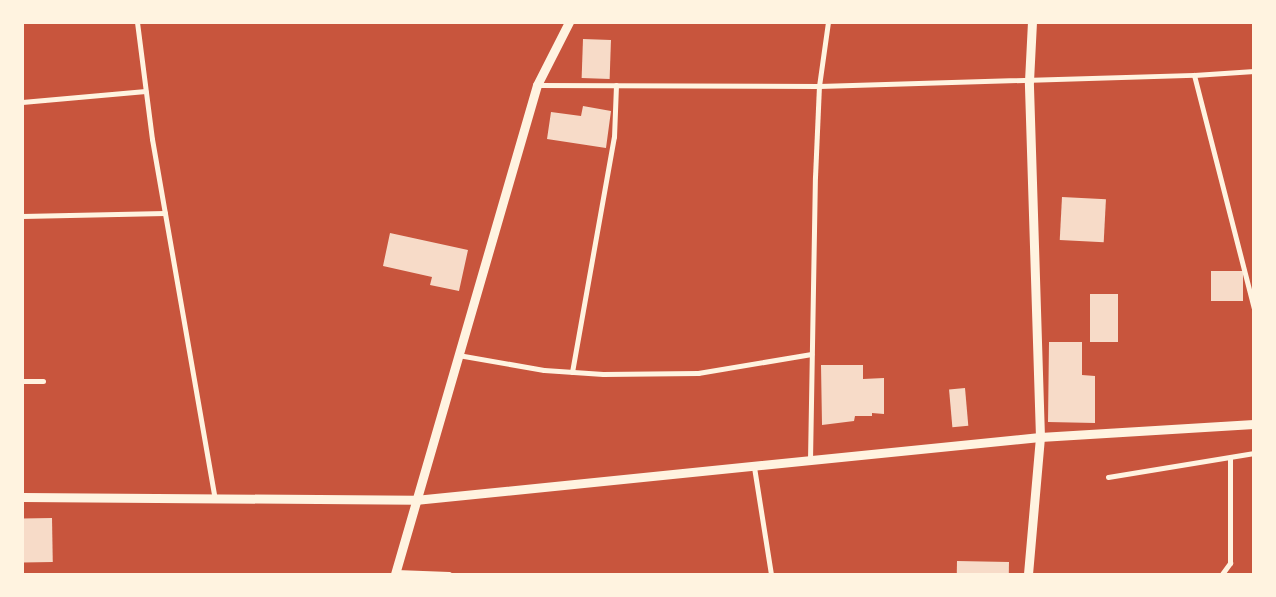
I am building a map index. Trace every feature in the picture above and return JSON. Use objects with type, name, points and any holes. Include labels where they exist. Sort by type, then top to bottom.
[{"type":"street","points":[[137,22],[165,213],[215,500]]},
{"type":"street","points":[[449,574],[395,573],[536,85],[569,22]]},
{"type":"street","points":[[810,460],[811,354],[819,86],[828,22]]},
{"type":"street","points":[[1028,574],[1040,437],[1029,81],[1032,22]]},
{"type":"street","points":[[536,85],[819,86],[1029,81],[1254,71]]},
{"type":"street","points":[[1194,75],[1254,309]]},
{"type":"street","points":[[572,372],[614,137],[616,85]]},
{"type":"street","points":[[22,102],[146,91]]},
{"type":"street","points":[[22,216],[165,213]]},
{"type":"street","points":[[458,356],[572,372],[698,373],[811,354]]},
{"type":"street","points":[[22,381],[43,381]]},
{"type":"street","points":[[22,497],[215,500],[415,500],[1040,437],[1254,424]]},
{"type":"street","points":[[1108,477],[1254,453]]},
{"type":"street","points":[[1222,574],[1230,563],[1230,458]]},
{"type":"street","points":[[754,467],[771,574]]},
{"type":"building","points":[[583,39],[611,40],[610,79],[582,78]]},
{"type":"building","points":[[583,106],[611,111],[606,148],[547,139],[551,112],[581,116]]},
{"type":"building","points":[[1062,197],[1106,199],[1104,242],[1060,240]]},
{"type":"building","points":[[390,233],[468,250],[459,291],[430,285],[432,277],[383,266]]},
{"type":"building","points":[[1211,271],[1243,271],[1243,301],[1211,301]]},
{"type":"building","points":[[1090,294],[1118,294],[1118,342],[1090,342]]},
{"type":"building","points":[[1049,342],[1082,342],[1082,375],[1095,376],[1095,423],[1048,422]]},
{"type":"building","points":[[821,365],[863,365],[863,379],[884,378],[884,414],[872,413],[872,416],[855,416],[854,421],[822,425]]},
{"type":"building","points":[[965,388],[968,426],[952,427],[949,389]]},
{"type":"building","points":[[52,518],[53,562],[23,563],[22,519]]},
{"type":"building","points":[[957,561],[1009,562],[1009,574],[957,574]]}]
